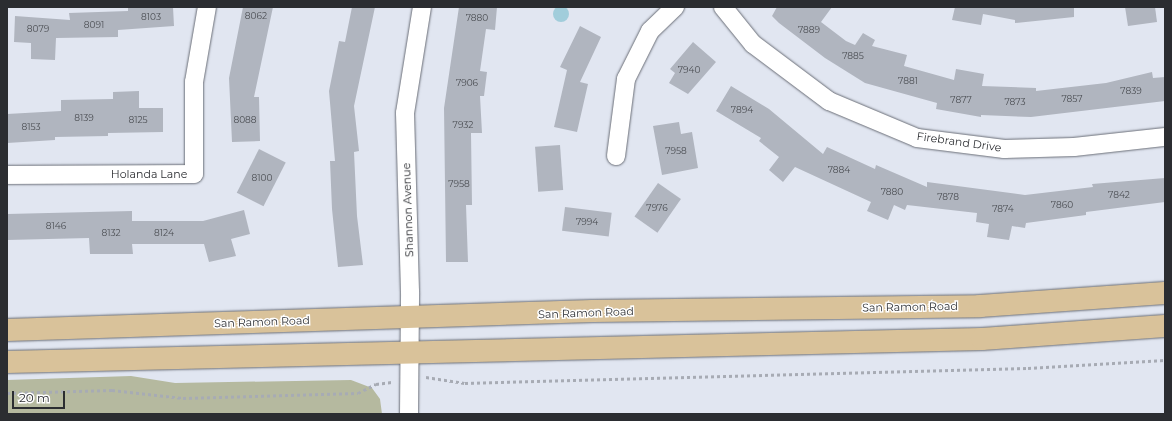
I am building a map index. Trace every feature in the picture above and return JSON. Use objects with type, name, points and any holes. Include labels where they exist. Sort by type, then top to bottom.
[{"type":"main road","name":"San Ramon Road","points":[[7,330],[593,311],[980,306],[1165,293]]},
{"type":"main road","points":[[7,362],[982,339],[1165,326]]},
{"type":"street","name":"Holanda Lane","points":[[7,175],[194,174],[194,82],[207,7]]},
{"type":"street","name":"Shannon Avenue","points":[[409,414],[410,318],[405,114],[422,7]]},
{"type":"street","points":[[616,156],[626,79],[650,31],[675,7]]},
{"type":"street","name":"Firebrand Drive","points":[[724,7],[753,44],[829,101],[917,138],[1004,149],[1074,147],[1165,137]]},
{"type":"path","points":[[435,376],[445,381],[465,382],[1028,368],[1165,360]]},
{"type":"path","points":[[7,393],[112,390],[183,398],[358,393],[376,384]]},
{"type":"green space","points":[[131,376],[175,383],[351,380],[372,388],[380,399],[382,414],[7,414],[7,380]]},
{"type":"water","points":[[561,6],[567,8],[569,14],[567,20],[561,22],[555,20],[553,14],[555,8]]},
{"type":"building","points":[[128,7],[173,7],[174,26],[118,30],[118,37],[56,38],[55,60],[31,59],[31,43],[14,42],[15,16],[70,20],[69,13],[128,11]]},
{"type":"building","points":[[243,7],[273,7],[254,97],[259,97],[260,141],[232,142],[229,78]]},
{"type":"building","points":[[352,7],[375,7],[354,106],[359,151],[354,152],[357,216],[363,265],[338,267],[332,209],[330,161],[335,161],[329,91],[339,41],[345,42]]},
{"type":"building","points":[[459,7],[497,7],[495,30],[486,29],[480,71],[487,72],[484,96],[480,96],[482,133],[471,133],[472,205],[466,205],[468,262],[446,262],[444,108]]},
{"type":"building","points":[[777,7],[832,7],[821,22],[846,41],[855,45],[863,33],[875,40],[872,46],[907,55],[904,66],[954,80],[956,69],[984,74],[982,86],[1036,88],[1036,91],[1106,83],[1152,72],[1153,78],[1165,77],[1165,101],[1031,117],[981,115],[981,117],[936,109],[937,103],[865,83],[825,58],[772,16]]},
{"type":"building","points":[[955,7],[1074,7],[1074,17],[1015,23],[1015,20],[983,14],[981,25],[952,20]]},
{"type":"building","points":[[1125,7],[1155,7],[1157,22],[1128,26]]},
{"type":"building","points":[[580,26],[601,37],[580,82],[588,84],[577,132],[554,127],[567,70],[560,67]]},
{"type":"building","points":[[693,42],[716,62],[688,94],[669,83],[675,73],[670,69]]},
{"type":"building","points":[[731,86],[769,109],[823,154],[827,147],[875,169],[876,165],[927,187],[927,182],[1025,195],[1093,187],[1092,184],[1165,178],[1165,202],[1086,212],[1086,215],[1026,223],[1025,228],[1012,226],[1009,240],[987,237],[989,224],[976,222],[977,213],[907,205],[905,210],[894,205],[888,220],[867,211],[871,202],[795,167],[783,182],[769,170],[779,157],[759,141],[761,138],[716,111]]},
{"type":"building","points":[[139,91],[139,108],[163,108],[163,132],[108,133],[108,136],[55,137],[55,140],[7,143],[7,114],[61,111],[61,100],[113,99],[113,92]]},
{"type":"building","points":[[679,122],[681,134],[692,132],[698,168],[662,175],[653,126]]},
{"type":"building","points":[[560,145],[563,190],[538,192],[535,147]]},
{"type":"building","points":[[259,149],[286,163],[263,206],[237,193]]},
{"type":"building","points":[[658,183],[681,199],[657,233],[634,217]]},
{"type":"building","points":[[565,207],[612,213],[609,237],[562,231]]},
{"type":"building","points":[[244,210],[250,234],[231,239],[236,256],[209,262],[204,244],[132,244],[133,254],[90,254],[89,238],[7,240],[7,214],[132,211],[132,221],[203,221]]}]
